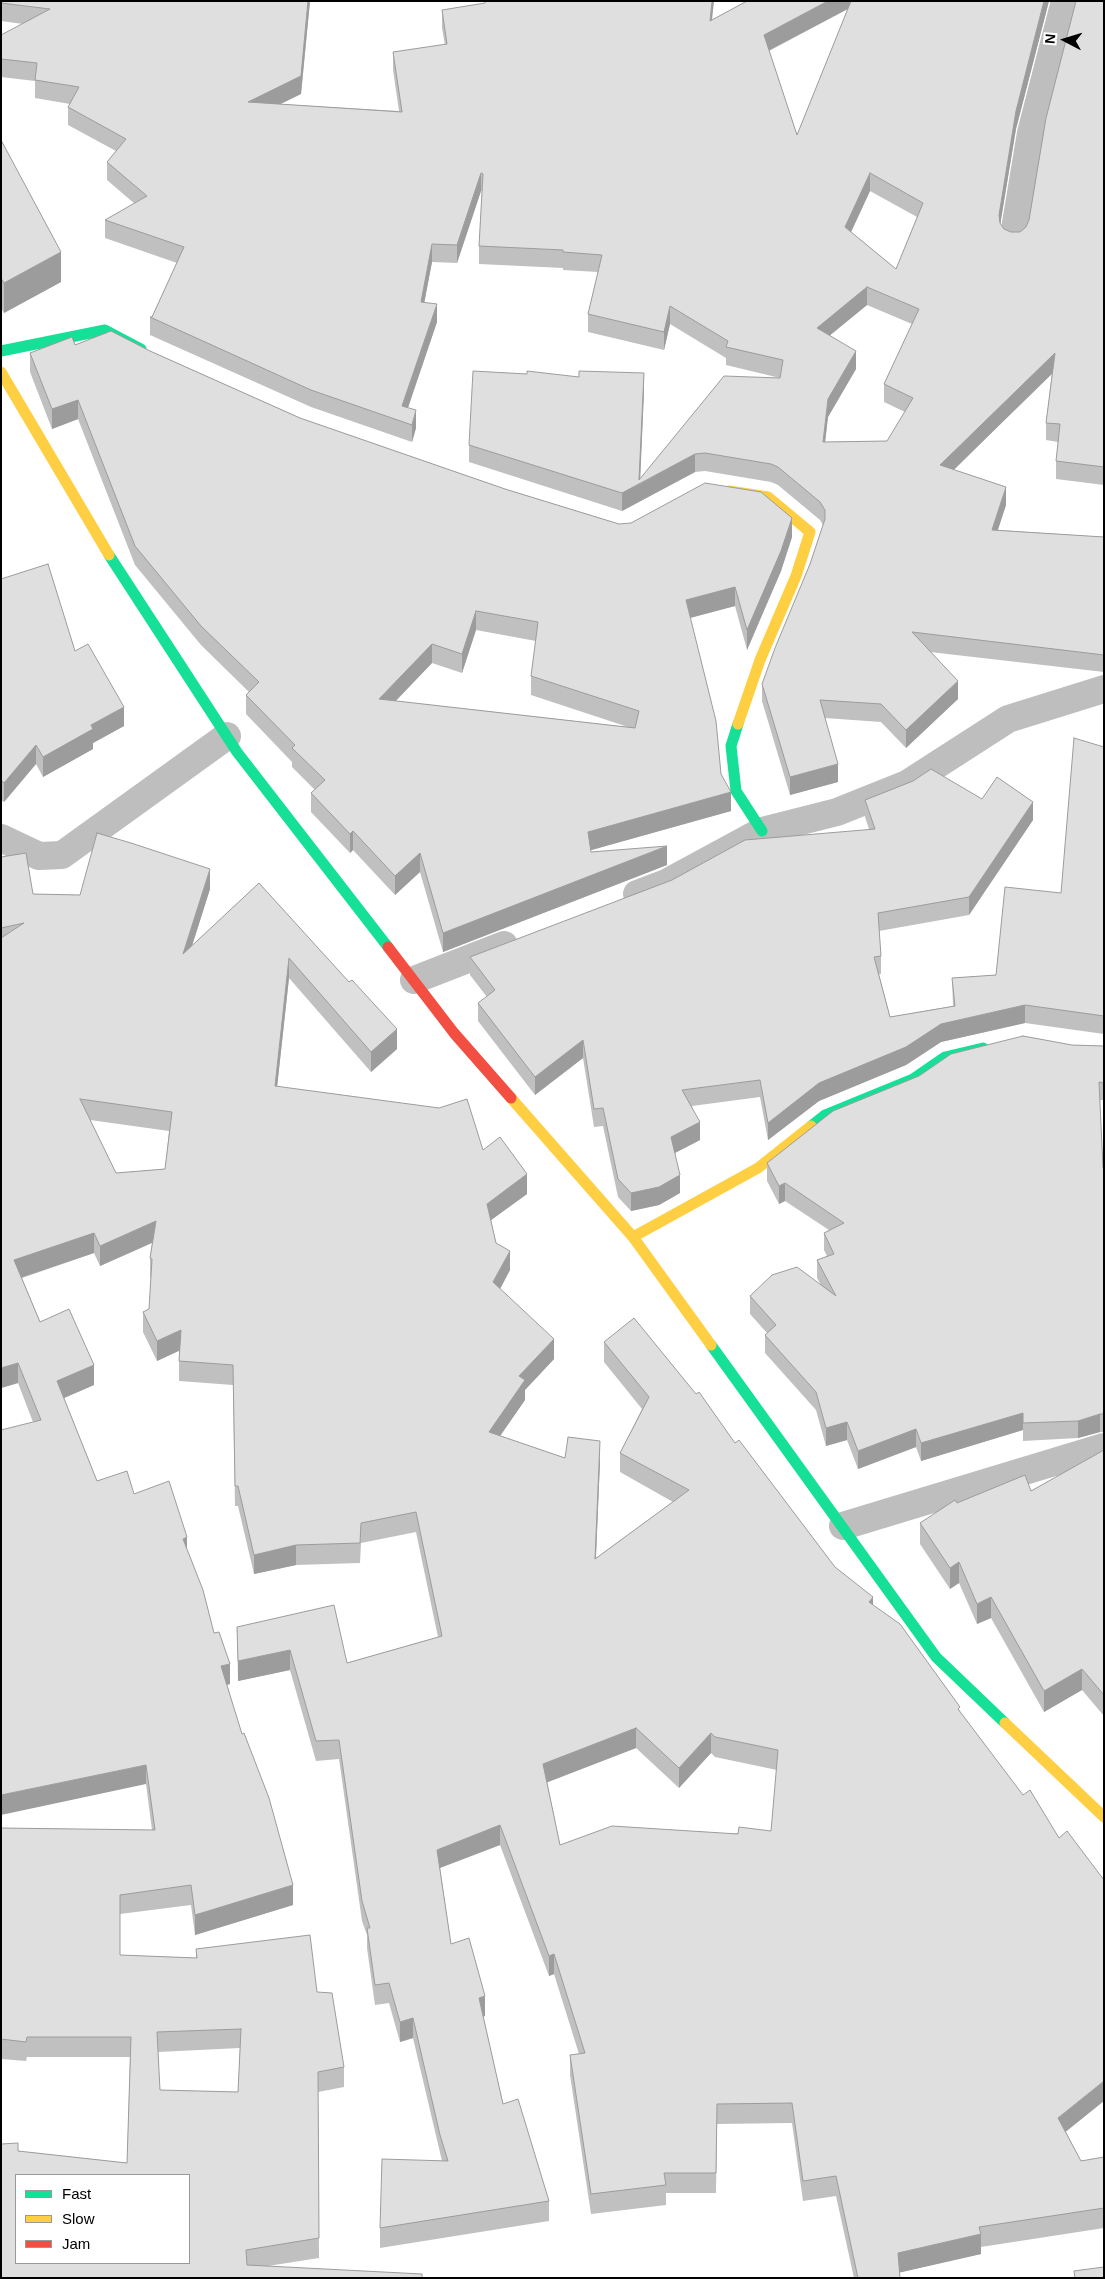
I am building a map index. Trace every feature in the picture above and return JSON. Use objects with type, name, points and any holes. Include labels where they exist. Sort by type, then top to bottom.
[{"type":"street","points":[[1014,235],[1032,133],[1064,1]]},
{"type":"street","points":[[1,351],[105,330],[156,356]]},
{"type":"street","points":[[1,372],[92,529],[237,752],[454,1033],[633,1237],[936,1657],[1104,1817]]},
{"type":"street","points":[[721,489],[768,497],[810,532],[796,576],[760,660],[731,746],[736,791],[762,831]]},
{"type":"street","points":[[610,904],[666,883],[762,831],[837,812],[907,784],[1008,719],[1104,689]]},
{"type":"street","points":[[1,838],[39,856],[62,856],[227,736]]},
{"type":"street","points":[[414,980],[526,937]]},
{"type":"street","points":[[633,1237],[758,1168],[826,1115],[913,1079],[946,1057],[994,1045]]},
{"type":"street","points":[[842,1526],[1104,1447]]},
{"type":"building","points":[[1,1],[308,1],[301,76],[248,102],[402,112],[393,52],[447,44],[442,10],[485,3],[485,1],[712,1],[710,21],[747,1],[828,1],[764,35],[797,135],[851,1],[1044,1],[1016,111],[999,215],[1000,223],[1004,229],[1011,232],[1020,232],[1026,227],[1029,220],[1046,118],[1076,1],[1104,1],[1104,467],[1056,461],[1060,424],[1046,423],[1055,353],[940,465],[1006,487],[992,530],[1104,537],[1104,655],[912,632],[958,681],[906,730],[881,704],[820,700],[838,764],[790,777],[762,684],[810,564],[825,519],[825,510],[820,502],[778,467],[771,464],[705,453],[695,454],[622,493],[469,445],[473,371],[527,374],[527,371],[579,377],[579,371],[644,373],[639,480],[724,376],[780,378],[783,360],[726,347],[728,341],[670,306],[664,332],[588,314],[602,255],[563,252],[563,250],[479,246],[483,174],[481,173],[457,245],[432,244],[421,302],[437,304],[402,406],[416,410],[412,425],[311,390],[150,317],[152,317],[184,247],[105,220],[147,196],[107,162],[126,139],[68,107],[79,87],[35,80],[37,63],[1,59],[1,35],[50,9],[1,3]],"holes":[[[870,173],[923,203],[896,269],[845,227]],[[867,287],[919,309],[884,384],[913,398],[887,441],[823,442],[828,399],[856,351],[817,328]]]},
{"type":"building","points":[[1,140],[61,252],[4,283],[1,278]]},
{"type":"building","points":[[111,331],[150,351],[300,418],[505,489],[619,524],[631,523],[705,483],[761,492],[792,518],[781,551],[747,630],[735,587],[686,600],[716,721],[721,774],[731,792],[588,832],[591,852],[667,846],[443,933],[420,853],[395,876],[353,831],[350,834],[311,793],[325,780],[292,748],[295,745],[246,695],[259,682],[201,626],[135,546],[78,400],[52,409],[30,353],[72,337],[75,345]],"holes":[[[476,611],[538,622],[531,676],[639,711],[635,728],[379,699],[432,644],[462,654]]]},
{"type":"building","points":[[48,564],[75,651],[88,644],[124,707],[91,725],[93,729],[43,757],[36,745],[4,783],[1,780],[1,579]]},
{"type":"building","points":[[1074,738],[1104,747],[1104,1016],[1025,1005],[941,1024],[906,1047],[819,1083],[768,1123],[760,1080],[682,1090],[700,1122],[671,1137],[680,1175],[659,1187],[631,1193],[618,1179],[603,1108],[594,1109],[583,1040],[535,1077],[478,1003],[495,990],[470,957],[672,880],[745,840],[875,829],[865,800],[913,781],[931,769],[982,799],[997,777],[1033,802],[969,897],[878,913],[881,956],[874,957],[890,1017],[955,1006],[952,978],[996,975],[1005,887],[1061,893]]},
{"type":"building","points":[[97,833],[210,869],[183,954],[259,883],[349,982],[352,980],[397,1029],[371,1052],[289,958],[275,1086],[439,1108],[467,1099],[483,1150],[500,1137],[527,1174],[487,1204],[496,1243],[510,1251],[493,1282],[554,1339],[519,1376],[525,1380],[489,1432],[565,1458],[568,1437],[600,1441],[595,1559],[689,1490],[620,1453],[649,1397],[604,1342],[634,1318],[696,1394],[699,1392],[735,1443],[739,1440],[835,1567],[873,1597],[869,1602],[900,1624],[960,1707],[958,1709],[1023,1795],[1030,1790],[1059,1838],[1067,1831],[1104,1880],[1104,2081],[1058,2118],[1081,2161],[1104,2157],[1104,2208],[979,2227],[981,2234],[898,2253],[900,2278],[858,2278],[836,2176],[803,2181],[792,2103],[717,2104],[716,2173],[664,2173],[666,2185],[591,2194],[570,2055],[585,2053],[554,1954],[549,1956],[500,1825],[437,1850],[451,1944],[469,1938],[485,1996],[479,1998],[503,2104],[518,2099],[549,2201],[380,2228],[382,2159],[448,2161],[440,2135],[413,2018],[400,2022],[389,1983],[375,1985],[367,1928],[370,1928],[362,1901],[339,1740],[316,1741],[290,1650],[238,1661],[237,1627],[334,1605],[347,1663],[442,1636],[416,1512],[361,1523],[360,1543],[296,1545],[254,1555],[238,1486],[235,1486],[233,1365],[179,1361],[181,1330],[157,1341],[143,1312],[149,1309],[152,1259],[150,1258],[156,1221],[100,1246],[94,1233],[14,1260],[40,1322],[69,1309],[94,1365],[57,1381],[97,1481],[127,1471],[134,1494],[169,1481],[187,1537],[183,1539],[203,1590],[214,1633],[219,1632],[230,1664],[221,1666],[242,1734],[244,1733],[269,1798],[293,1885],[195,1915],[191,1885],[120,1895],[120,1955],[197,1958],[196,1949],[310,1935],[317,1992],[332,1993],[344,2067],[318,2072],[319,2238],[246,2250],[247,2265],[422,2274],[422,2278],[1,2278],[1,2144],[18,2143],[18,2151],[127,2163],[131,2037],[27,2037],[26,2042],[1,2039],[1,1828],[155,1830],[146,1765],[1,1795],[1,1430],[41,1420],[18,1363],[1,1368],[1,938],[24,923],[1,928],[1,857],[26,853],[33,894],[80,895]],"holes":[[[80,1099],[172,1112],[165,1169],[116,1173]],[[636,1728],[679,1768],[711,1733],[715,1737],[778,1750],[771,1831],[739,1827],[738,1834],[612,1826],[560,1845],[543,1764]],[[241,2029],[238,2092],[160,2090],[157,2032]]]},
{"type":"building","points":[[1023,1036],[1072,1045],[1104,1046],[1104,1083],[1099,1082],[1104,1168],[1104,1414],[1078,1421],[1023,1423],[1023,1413],[921,1443],[916,1429],[858,1451],[847,1422],[826,1428],[816,1392],[765,1335],[776,1325],[750,1296],[772,1275],[797,1267],[836,1296],[817,1260],[834,1254],[824,1233],[844,1223],[785,1183],[779,1186],[767,1163],[833,1111],[919,1076],[951,1054]]},
{"type":"building","points":[[1104,1450],[1104,1695],[1082,1669],[1044,1691],[991,1597],[977,1604],[959,1562],[950,1568],[920,1523],[955,1500],[957,1503],[1025,1475],[1031,1491]]},
{"type":"building","points":[[1104,2267],[1104,2278],[1075,2278],[1074,2271]]},
{"type":"traffic: fast","points":[[1,351],[105,330],[141,349]]},
{"type":"traffic: fast","points":[[109,555],[237,752],[388,947]]},
{"type":"traffic: fast","points":[[738,724],[731,746],[736,791],[762,831]]},
{"type":"traffic: fast","points":[[811,1126],[825,1115],[913,1079],[945,1057],[983,1048]]},
{"type":"traffic: fast","points":[[711,1345],[936,1657],[1005,1723]]},
{"type":"traffic: slow","points":[[1,372],[109,555]]},
{"type":"traffic: slow","points":[[729,491],[768,497],[810,532],[796,576],[760,660],[738,724]]},
{"type":"traffic: slow","points":[[511,1098],[633,1237],[711,1345]]},
{"type":"traffic: slow","points":[[633,1237],[758,1168],[811,1126]]},
{"type":"traffic: slow","points":[[1005,1723],[1104,1817]]},
{"type":"traffic: jam","points":[[388,947],[454,1033],[511,1098]]}]
